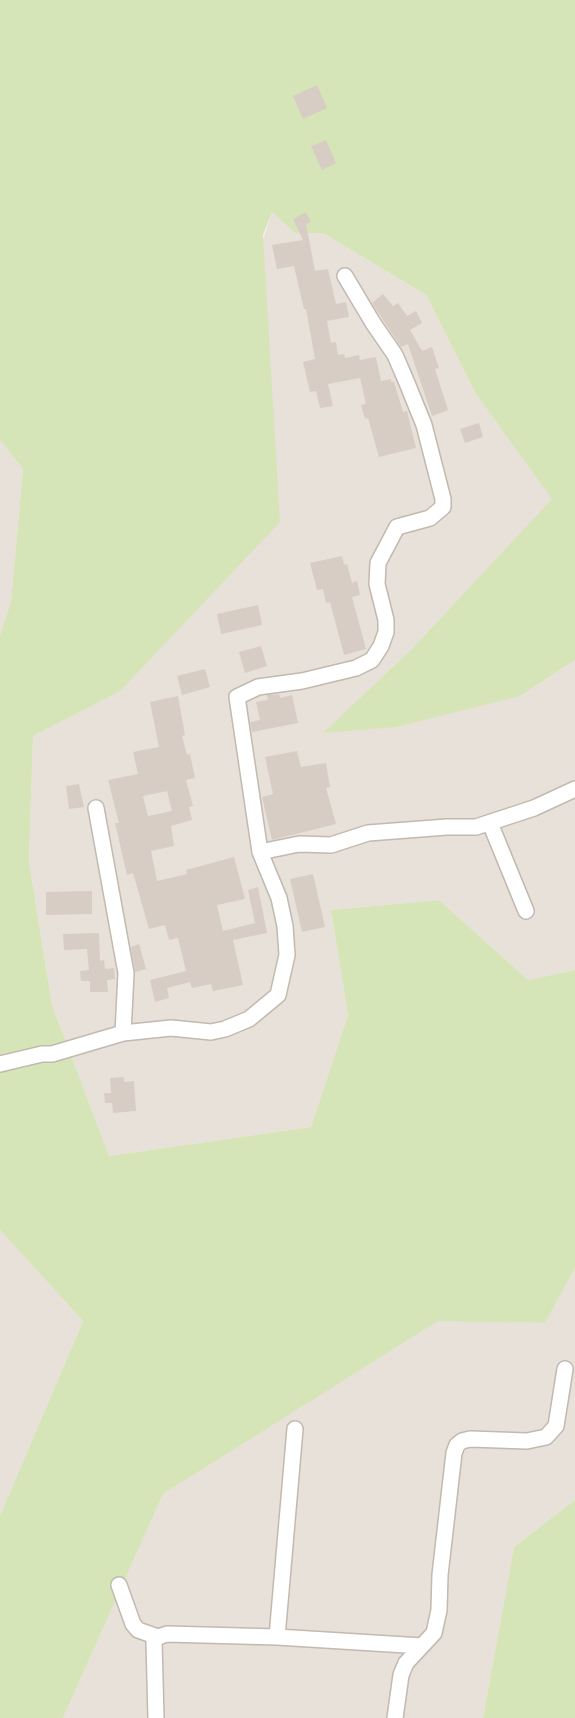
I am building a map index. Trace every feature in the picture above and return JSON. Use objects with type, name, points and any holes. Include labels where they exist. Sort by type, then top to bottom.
[{"type":"street","points":[[0,1064],[42,1054],[52,1054],[122,1033],[171,1028],[211,1032],[225,1029],[249,1019],[278,995],[287,955],[285,926],[279,898],[260,852],[237,697],[258,687],[302,681],[356,668],[372,660],[382,646],[386,632],[386,620],[377,584],[378,563],[397,527],[430,518],[443,507],[443,499],[424,425],[407,383],[395,355],[372,323],[345,276]]},
{"type":"street","points":[[260,852],[299,844],[331,845],[368,833],[447,827],[464,829],[490,823],[534,808],[575,789]]},
{"type":"street","points":[[96,808],[126,973],[122,1033]]},
{"type":"street","points":[[490,823],[526,911]]},
{"type":"street","points":[[395,1718],[401,1675],[406,1663],[434,1633],[439,1610],[440,1575],[454,1453],[457,1446],[462,1440],[470,1439],[527,1441],[546,1437],[556,1426],[565,1368]]},
{"type":"street","points":[[277,1638],[295,1429]]},
{"type":"street","points":[[119,1585],[133,1624],[138,1630],[158,1637]]},
{"type":"street","points":[[156,1718],[154,1642],[158,1637],[167,1634],[422,1646]]},
{"type":"shaded area","points":[[272,212],[295,233],[323,233],[426,295],[476,394],[553,499],[412,649],[324,733],[520,696],[575,660],[575,970],[528,980],[439,900],[331,910],[348,1015],[311,1127],[109,1156],[52,1005],[29,862],[33,736],[119,692]]},
{"type":"shaded area","points":[[0,440],[23,469],[11,601],[0,635]]},
{"type":"shaded area","points":[[0,1230],[83,1321],[0,1516]]},
{"type":"shaded area","points":[[575,1268],[575,1500],[514,1547],[483,1718],[63,1718],[163,1494],[439,1320],[545,1323]]},
{"type":"green space","points":[[0,0],[575,0],[575,660],[520,696],[396,727],[323,733],[412,649],[552,499],[476,394],[426,295],[323,233],[295,233],[272,212],[263,235],[280,522],[119,692],[33,736],[29,862],[52,1005],[109,1156],[311,1127],[348,1015],[331,910],[439,900],[528,980],[575,970],[575,1268],[545,1323],[438,1321],[163,1494],[63,1718],[0,1718],[0,1516],[83,1321],[0,1230],[0,635],[11,601],[23,469],[0,440]]},
{"type":"green space","points":[[575,1500],[575,1718],[483,1718],[514,1547]]},
{"type":"building","points":[[317,85],[327,108],[303,119],[293,96]]},
{"type":"building","points":[[326,140],[336,163],[322,170],[311,146]]},
{"type":"building","points":[[306,212],[311,222],[306,224],[315,271],[328,269],[336,304],[346,302],[349,317],[327,321],[331,343],[336,342],[338,355],[344,354],[345,358],[359,355],[360,360],[376,357],[381,381],[391,379],[391,382],[394,382],[403,412],[407,411],[416,448],[379,457],[368,418],[365,419],[361,405],[366,404],[360,378],[328,384],[333,406],[320,408],[316,391],[310,392],[303,362],[315,359],[306,309],[304,309],[294,266],[277,269],[272,245],[303,240],[293,219]]},
{"type":"building","points":[[383,294],[393,306],[398,303],[407,316],[416,311],[422,323],[410,330],[422,351],[432,347],[439,368],[435,369],[448,410],[432,416],[408,344],[401,347],[372,303]]},
{"type":"building","points":[[479,423],[483,437],[465,443],[460,429]]},
{"type":"building","points":[[342,556],[344,565],[347,564],[352,583],[357,581],[360,595],[352,597],[366,649],[344,655],[330,602],[326,603],[323,589],[317,590],[310,563]]},
{"type":"building","points":[[258,605],[262,625],[221,634],[217,614]]},
{"type":"building","points":[[261,646],[267,666],[245,673],[239,652]]},
{"type":"building","points":[[205,669],[210,687],[182,695],[177,676]]},
{"type":"building","points":[[279,694],[280,698],[292,695],[298,723],[252,732],[250,722],[260,720],[256,702],[268,700],[267,695]]},
{"type":"building","points":[[178,696],[185,735],[182,736],[187,755],[190,754],[195,778],[186,780],[193,806],[189,807],[192,820],[171,826],[174,846],[151,851],[157,881],[187,874],[186,870],[234,857],[245,899],[217,905],[223,931],[255,923],[248,890],[258,887],[267,933],[233,940],[243,985],[213,991],[211,984],[192,988],[190,982],[167,988],[169,998],[155,1002],[150,980],[186,971],[178,938],[169,940],[165,925],[149,929],[133,873],[127,875],[115,823],[119,823],[108,780],[138,774],[133,752],[159,747],[150,702]],"holes":[[[167,791],[172,811],[148,816],[143,796]]]},
{"type":"building","points":[[297,751],[301,767],[326,763],[330,787],[326,788],[336,824],[272,840],[262,797],[273,794],[265,757]]},
{"type":"building","points":[[79,784],[84,807],[69,809],[66,786]]},
{"type":"building","points":[[313,874],[325,927],[302,932],[290,879]]},
{"type":"building","points":[[92,891],[92,914],[46,915],[46,892]]},
{"type":"building","points":[[99,933],[100,961],[104,960],[105,969],[114,968],[115,979],[107,980],[108,992],[90,992],[90,981],[81,981],[80,971],[89,970],[87,949],[64,950],[63,934]]},
{"type":"building","points":[[139,944],[146,969],[135,972],[131,947]]},
{"type":"building","points":[[124,1077],[124,1082],[134,1081],[136,1111],[113,1113],[112,1103],[105,1103],[104,1093],[111,1093],[110,1078]]}]
